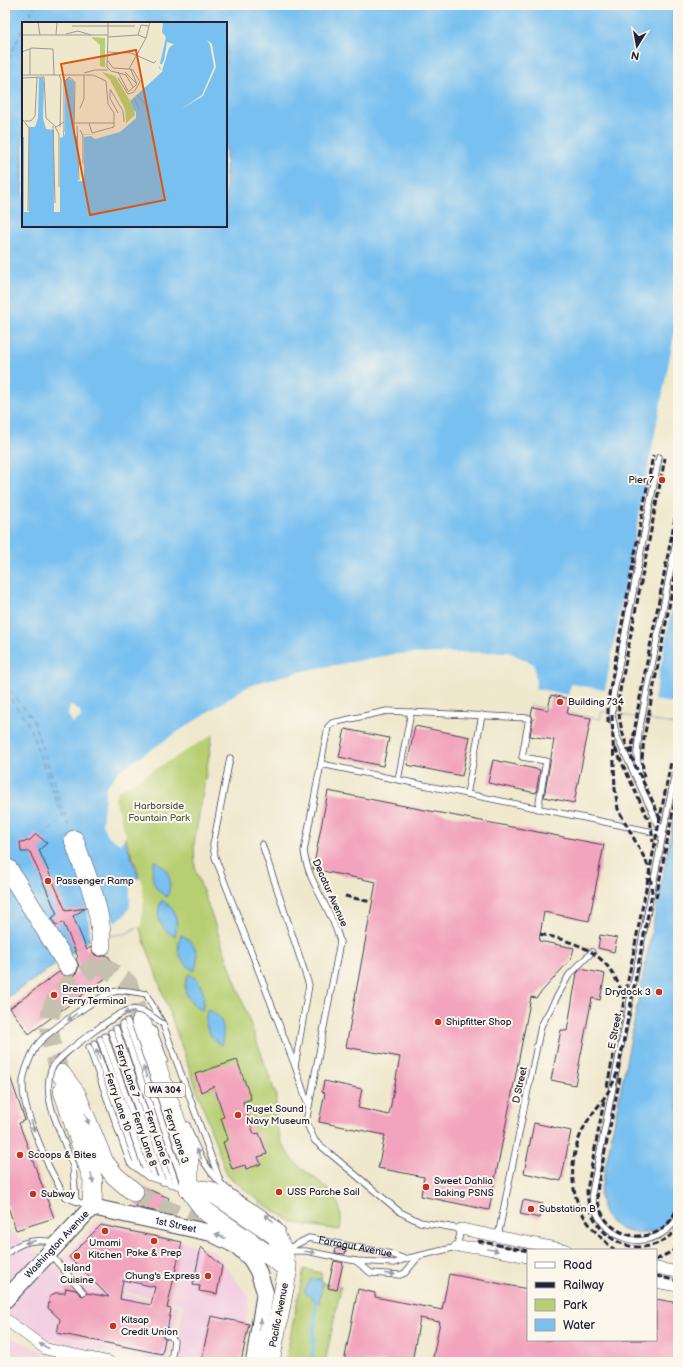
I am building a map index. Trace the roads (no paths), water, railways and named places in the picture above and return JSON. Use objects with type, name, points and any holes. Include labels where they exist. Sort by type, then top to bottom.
[{"type":"highway","points":[[74,840],[99,914],[102,928],[101,946]]},
{"type":"highway","points":[[8,869],[68,966]]},
{"type":"highway","name":"WA 304","points":[[136,1023],[186,1180]]},
{"type":"highway","points":[[84,1204],[93,1180],[64,1095],[61,1074],[76,1094],[104,1162],[115,1176],[134,1192]]},
{"type":"highway","points":[[186,1180],[217,1195],[276,1236],[271,1256]]},
{"type":"highway","name":"Pacific Avenue","points":[[270,1362],[285,1288],[271,1256]]},
{"type":"main road","name":"Washington Avenue","points":[[5,1300],[54,1248],[84,1204]]},
{"type":"main road","name":"1st Street","points":[[84,1204],[211,1233],[237,1246],[271,1256]]},
{"type":"main road","name":"Pacific Avenue","points":[[254,1362],[265,1292],[258,1271],[271,1256]]},
{"type":"street","points":[[461,1229],[561,1249]]},
{"type":"street","name":"Farragut Avenue","points":[[458,1247],[478,1247],[527,1256]]},
{"type":"street","points":[[657,1268],[678,1272]]},
{"type":"street","points":[[657,1282],[678,1286]]},
{"type":"street","points":[[5,1319],[46,1349],[109,1362]]},
{"type":"lane","points":[[659,457],[612,709],[617,737],[646,801],[663,834]]},
{"type":"lane","points":[[646,801],[637,769],[637,745],[678,532]]},
{"type":"lane","name":"Decatur Avenue","points":[[461,1229],[420,1222],[400,1212],[315,1141],[306,1122],[340,942],[336,925],[306,866],[304,851],[328,727],[332,723],[386,711],[529,718],[522,757],[546,761],[538,809]]},
{"type":"lane","points":[[398,780],[411,712]]},
{"type":"lane","points":[[467,794],[482,715]]},
{"type":"lane","points":[[230,758],[213,846],[215,857],[295,1066],[308,1105]]},
{"type":"lane","name":"E Street","points":[[677,763],[592,1193],[594,1209],[603,1224],[616,1235],[628,1239],[647,1240],[656,1238],[668,1230],[678,1218]]},
{"type":"lane","points":[[321,764],[663,834]]},
{"type":"lane","points":[[262,844],[310,985],[295,1066]]},
{"type":"lane","name":"D Street","points":[[498,1236],[541,1026],[569,975],[592,952]]},
{"type":"lane","points":[[84,1204],[66,1197],[49,1167],[34,1130],[24,1093],[23,1082],[38,1043],[90,1003],[112,992],[128,990],[146,994],[163,1024],[196,1118],[222,1185]]},
{"type":"lane","points":[[84,1204],[73,1166],[48,1098],[51,1070],[60,1058],[110,1020],[129,1010],[143,1010],[163,1024]]},
{"type":"lane","points":[[136,1023],[166,1064]]},
{"type":"lane","name":"Ferry Lane 3","points":[[136,1023],[186,1180]]},
{"type":"lane","name":"WA 304","points":[[116,1028],[170,1184]]},
{"type":"lane","name":"Ferry Lane 6","points":[[111,1032],[163,1182]]},
{"type":"lane","name":"Ferry Lane 7","points":[[105,1036],[155,1179]]},
{"type":"lane","name":"Ferry Lane 8","points":[[100,1040],[148,1177]]},
{"type":"lane","points":[[94,1043],[139,1170],[148,1177],[170,1184],[186,1180]]},
{"type":"lane","name":"Ferry Lane 10","points":[[89,1047],[130,1163],[139,1170]]},
{"type":"lane","points":[[186,1121],[199,1154],[209,1172],[222,1185],[270,1218],[278,1226],[284,1238],[271,1256]]},
{"type":"lane","points":[[458,1247],[461,1229]]},
{"type":"lane","name":"Farragut Avenue","points":[[271,1256],[309,1238],[391,1254],[405,1259]]},
{"type":"lane","points":[[5,1255],[21,1244],[39,1240],[54,1248],[83,1292]]},
{"type":"lane","name":"Farragut Avenue","points":[[271,1256],[306,1251],[356,1261],[395,1263],[405,1259],[458,1247]]},
{"type":"lane","points":[[356,1261],[371,1273],[400,1275],[405,1273],[419,1256]]},
{"type":"lane","points":[[166,1335],[171,1336],[174,1341],[171,1362]]},
{"type":"water","points":[[5,5],[678,5],[678,725],[602,711],[600,719],[531,705],[533,692],[523,685],[498,677],[394,667],[265,693],[120,787],[113,797],[123,834],[140,881],[139,926],[127,933],[90,939],[5,999]]},
{"type":"water","name":"Drydock 3","points":[[678,798],[678,1186],[671,1216],[665,1224],[658,1229],[640,1233],[622,1229],[607,1218],[602,1206],[600,1195]]},
{"type":"water","points":[[154,861],[164,867],[169,876],[170,886],[167,897],[158,890],[153,882],[152,872]]},
{"type":"water","points":[[162,900],[167,903],[175,915],[177,925],[175,936],[162,926],[160,921],[159,911]]},
{"type":"water","points":[[181,935],[194,945],[196,950],[197,960],[194,971],[185,964],[180,955],[179,940]]},
{"type":"water","points":[[189,974],[198,981],[202,989],[204,999],[202,1010],[193,1004],[185,990],[186,980]]},
{"type":"water","points":[[207,1010],[217,1015],[222,1024],[223,1040],[221,1045],[212,1038],[206,1025]]},
{"type":"water","points":[[311,1279],[321,1279],[322,1285],[319,1303],[315,1302],[314,1299],[304,1292]]},
{"type":"waterway","points":[[312,1362],[316,1303]]},
{"type":"tunnel","points":[[61,1074],[51,1043],[50,1020],[52,1010],[62,991],[99,963],[101,946]]},
{"type":"tunnel","points":[[99,963],[128,983],[141,1022]]},
{"type":"tunnel","points":[[134,1192],[156,1205],[218,1231]]},
{"type":"railway","points":[[608,723],[608,700],[653,455]]},
{"type":"railway","points":[[660,819],[626,744],[619,713],[619,696],[665,458]]},
{"type":"railway","points":[[631,754],[638,708],[678,503]]},
{"type":"railway","points":[[644,777],[642,759],[644,738],[678,560]]},
{"type":"railway","points":[[612,715],[615,789],[618,809],[646,861],[650,872],[652,893],[618,1070],[608,1092],[581,1133],[574,1157],[573,1181],[575,1193],[584,1216],[594,1230],[613,1249]]},
{"type":"railway","points":[[615,748],[651,825],[653,842]]},
{"type":"railway","points":[[607,1087],[671,762]]},
{"type":"railway","points":[[656,898],[678,786]]},
{"type":"railway","points":[[345,896],[371,902]]},
{"type":"railway","points":[[540,934],[569,942],[593,953],[603,961],[611,971],[618,983],[624,999]]},
{"type":"railway","points":[[620,1078],[598,1185],[599,1204],[605,1219],[616,1229],[630,1235],[644,1236],[658,1231],[670,1221],[678,1204]]},
{"type":"railway","points":[[604,1101],[587,1190],[590,1208],[597,1223],[607,1235],[620,1243],[634,1247],[649,1246],[664,1240],[678,1228]]},
{"type":"railway","points":[[478,1241],[527,1251]]},
{"type":"railway","points":[[657,1259],[678,1248]]},
{"type":"railway","points":[[657,1276],[678,1281]]},
{"type":"place","name":"Pier 7","points":[[662,480]]},
{"type":"place","name":"Building 734","points":[[560,702]]},
{"type":"place","name":"Passenger Ramp","points":[[48,881]]},
{"type":"place","name":"Drydock 3","points":[[659,992]]},
{"type":"place","name":"Bremerton Ferry Terminal","points":[[54,995]]},
{"type":"place","name":"Shipfitter Shop","points":[[438,1022]]},
{"type":"place","name":"Puget Sound Navy Museum","points":[[238,1115]]},
{"type":"place","name":"Scoops & Bites","points":[[20,1155]]},
{"type":"place","name":"Sweet Dahlia Baking PSNS","points":[[426,1187]]},
{"type":"place","name":"USS Parche Sail","points":[[279,1192]]},
{"type":"place","name":"Subway","points":[[33,1194]]},
{"type":"place","name":"Substation B","points":[[531,1209]]},
{"type":"place","name":"Umami Kitchen","points":[[105,1231]]},
{"type":"place","name":"Poke & Prep","points":[[154,1241]]},
{"type":"place","name":"Island Cuisine","points":[[77,1256]]},
{"type":"place","name":"Chung's Express","points":[[208,1276]]},
{"type":"place","name":"Kitsap Credit Union","points":[[113,1326]]},
{"type":"park label","name":"Harborside Fountain Park","points":[[159,812]]}]
